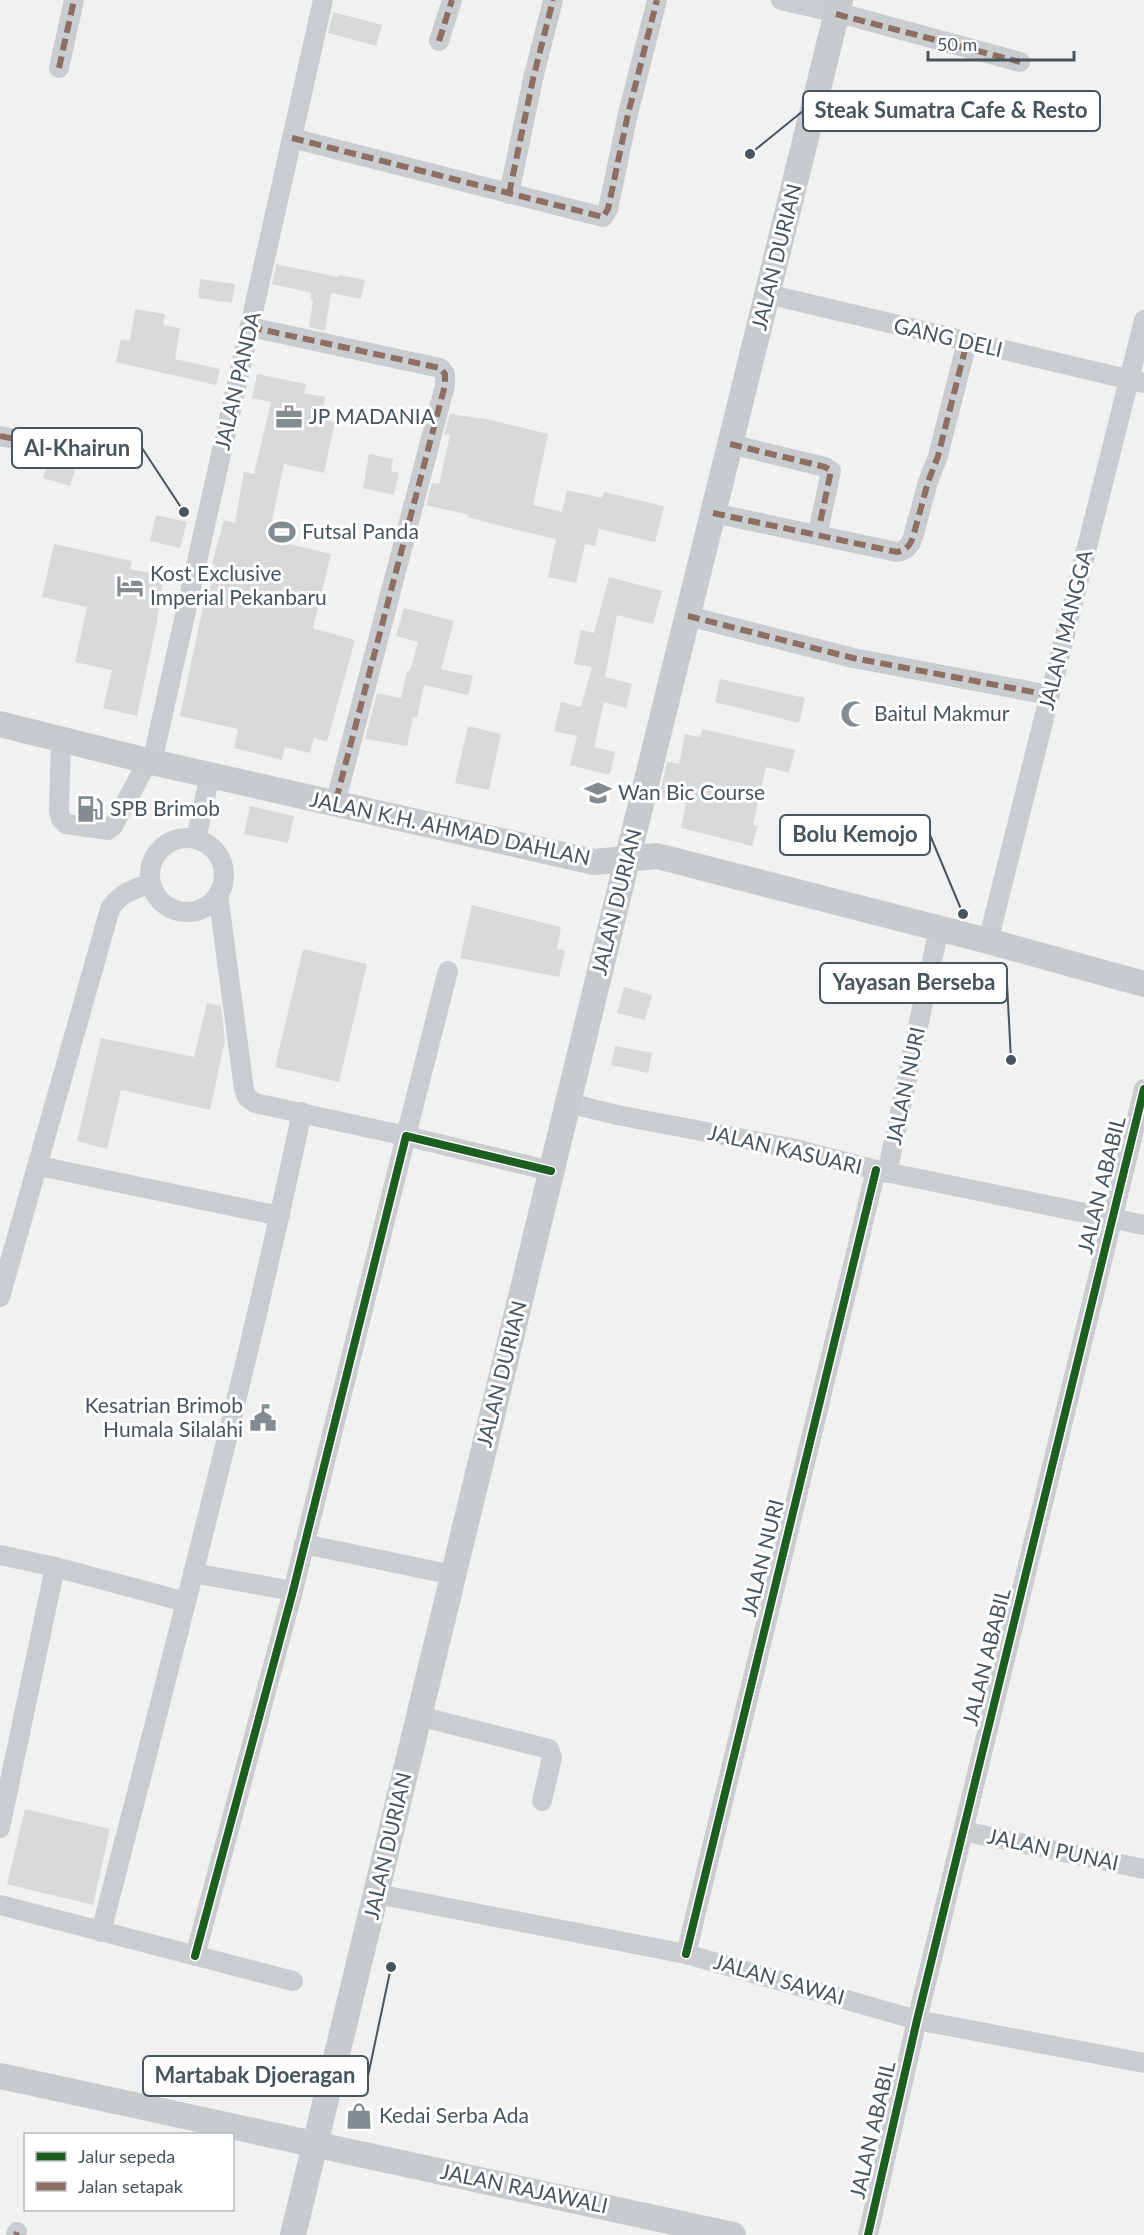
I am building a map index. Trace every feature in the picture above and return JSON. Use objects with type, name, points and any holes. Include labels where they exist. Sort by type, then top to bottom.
[{"type":"main road","name":"JALAN DURIAN","points":[[293,2235],[627,860],[838,7]]},
{"type":"main road","name":"JALAN K.H. AHMAD DAHLAN","points":[[0,723],[150,762],[594,862],[657,856],[939,928],[1144,984]]},
{"type":"main road","name":"JALAN RAJAWALI","points":[[0,2076],[733,2235]]},
{"type":"street","points":[[59,68],[75,0]]},
{"type":"street","name":"JALAN PANDA","points":[[61,739],[59,812],[61,819],[66,824],[108,830],[113,826],[150,762],[323,0]]},
{"type":"street","points":[[439,41],[452,0]]},
{"type":"street","points":[[509,194],[533,79],[553,0]]},
{"type":"street","points":[[292,138],[603,217],[606,214],[657,0]]},
{"type":"street","points":[[781,0],[838,7],[1020,63]]},
{"type":"street","name":"GANG DELI","points":[[767,294],[1137,382]]},
{"type":"street","name":"JALAN MANGGA","points":[[988,941],[1049,695],[1137,382],[1144,320]]},
{"type":"street","points":[[250,327],[440,368],[445,374],[445,386],[335,804]]},
{"type":"street","points":[[713,513],[897,552],[903,550],[910,545],[913,537],[938,456],[967,342]]},
{"type":"street","points":[[0,436],[34,443]]},
{"type":"street","points":[[730,444],[825,467],[831,471],[820,523]]},
{"type":"street","points":[[688,616],[853,658],[1049,695]]},
{"type":"street","points":[[196,839],[210,775]]},
{"type":"street","points":[[183,838],[196,839],[211,847],[220,861],[224,878],[218,894],[208,906],[193,912],[177,911],[163,904],[150,884],[153,859],[171,841],[183,838]]},
{"type":"street","points":[[0,1297],[110,909],[122,894],[150,884]]},
{"type":"street","points":[[218,894],[247,1097],[255,1103],[551,1171]]},
{"type":"street","name":"JALAN NURI","points":[[686,1954],[882,1171],[939,928]]},
{"type":"street","points":[[195,1956],[293,1591],[448,971]]},
{"type":"street","name":"JALAN ABABIL","points":[[868,2235],[917,2020],[1144,1089]]},
{"type":"street","name":"JALAN KASUARI","points":[[568,1103],[616,1115],[791,1148],[882,1171],[1144,1225]]},
{"type":"street","points":[[101,1932],[194,1573],[280,1216],[302,1112]]},
{"type":"street","points":[[39,1166],[280,1216]]},
{"type":"street","points":[[304,1544],[453,1575]]},
{"type":"street","points":[[0,1555],[55,1567],[186,1602]]},
{"type":"street","points":[[0,1828],[55,1567]]},
{"type":"street","points":[[194,1573],[293,1591]]},
{"type":"street","points":[[419,1716],[549,1749],[552,1758],[542,1801]]},
{"type":"street","name":"JALAN PUNAI","points":[[963,1832],[1144,1869]]},
{"type":"street","name":"JALAN SAWAI","points":[[377,1894],[686,1954],[917,2020],[1144,2063]]},
{"type":"street","points":[[0,1905],[293,1981]]},
{"type":"building","points":[[333,12],[382,25],[376,46],[328,33]]},
{"type":"building","points":[[276,264],[338,277],[339,275],[365,280],[361,299],[331,293],[325,331],[309,327],[313,300],[310,299],[311,293],[272,284]]},
{"type":"building","points":[[200,279],[235,284],[232,303],[198,298]]},
{"type":"building","points":[[135,309],[165,314],[163,325],[180,328],[175,359],[220,369],[216,385],[116,362],[121,339],[130,341]]},
{"type":"building","points":[[257,374],[306,384],[304,393],[325,397],[321,419],[335,422],[324,473],[284,464],[268,539],[331,554],[313,628],[355,640],[327,742],[314,738],[310,753],[285,747],[282,760],[234,748],[238,729],[180,716],[206,593],[209,594],[215,564],[212,564],[224,520],[235,523],[244,472],[254,474],[271,402],[252,398]]},
{"type":"building","points":[[450,414],[486,419],[548,434],[533,505],[562,512],[567,490],[602,498],[604,492],[664,506],[655,542],[599,529],[595,546],[585,544],[576,583],[548,577],[556,539],[426,505],[432,483],[439,484],[450,435],[444,434]]},
{"type":"building","points":[[52,446],[80,454],[70,486],[43,478]]},
{"type":"building","points":[[369,454],[393,459],[391,471],[399,473],[394,495],[363,488]]},
{"type":"building","points":[[156,515],[187,522],[180,548],[150,541]]},
{"type":"building","points":[[54,544],[132,561],[130,569],[164,576],[156,627],[137,716],[103,708],[112,670],[75,662],[87,607],[42,597]]},
{"type":"building","points":[[609,577],[662,591],[653,624],[617,615],[605,677],[632,684],[626,708],[604,702],[594,747],[615,752],[610,775],[570,765],[577,736],[554,731],[561,702],[581,707],[592,667],[574,664],[581,630],[594,633]]},
{"type":"building","points":[[404,608],[454,621],[441,669],[473,676],[468,695],[424,685],[417,718],[413,717],[407,746],[365,739],[377,693],[401,698],[407,671],[410,671],[418,642],[396,636]]},
{"type":"building","points":[[720,679],[805,698],[799,723],[715,702]]},
{"type":"building","points":[[468,726],[501,734],[489,790],[455,783]]},
{"type":"building","points":[[702,729],[795,750],[789,773],[766,767],[753,825],[758,826],[752,846],[681,828],[686,804],[659,798],[667,761],[679,764],[685,734],[700,737]]},
{"type":"building","points":[[250,806],[294,816],[288,843],[244,834]]},
{"type":"building","points":[[472,905],[561,927],[557,949],[565,951],[559,977],[460,958]]},
{"type":"building","points":[[303,949],[367,964],[339,1082],[275,1067]]},
{"type":"building","points":[[624,987],[652,995],[645,1020],[617,1013]]},
{"type":"building","points":[[207,1003],[221,1006],[225,1040],[210,1110],[121,1090],[107,1149],[77,1141],[101,1038],[194,1057]]},
{"type":"building","points":[[615,1046],[652,1053],[648,1073],[611,1065]]},
{"type":"building","points":[[25,1809],[110,1829],[93,1905],[7,1884]]},
{"type":"marked path","points":[[59,68],[74,0]]},
{"type":"marked path","points":[[439,41],[452,0]]},
{"type":"marked path","points":[[509,194],[533,79],[553,0]]},
{"type":"marked path","points":[[292,138],[603,217],[608,209],[628,114],[657,0]]},
{"type":"marked path","points":[[836,14],[1020,62]]},
{"type":"marked path","points":[[250,327],[440,368],[445,374],[445,385],[335,804]]},
{"type":"marked path","points":[[713,513],[897,552],[905,549],[913,537],[928,482],[938,456],[967,342]]},
{"type":"marked path","points":[[0,436],[34,443]]},
{"type":"marked path","points":[[730,444],[825,467],[831,471],[820,523]]},
{"type":"marked path","points":[[688,616],[853,658],[1049,695]]},
{"type":"cycle path","points":[[868,2235],[917,2020],[1144,1089]]},
{"type":"cycle path","points":[[195,1956],[293,1591],[406,1136],[551,1171]]},
{"type":"cycle path","points":[[686,1954],[876,1170]]},
{"type":"place","name":"Steak Sumatra Cafe & Resto","points":[[750,154]]},
{"type":"place","name":"JP MADANIA","points":[[289,417]]},
{"type":"place","name":"Al-Khairun","points":[[184,512]]},
{"type":"place","name":"Futsal Panda","points":[[282,532]]},
{"type":"place","name":"Kost Exclusive Imperial Pekanbaru","points":[[130,586]]},
{"type":"place","name":"Baitul Makmur","points":[[854,714]]},
{"type":"place","name":"Wan Bic Course","points":[[598,793]]},
{"type":"place","name":"SPB Brimob","points":[[90,809]]},
{"type":"place","name":"Bolu Kemojo","points":[[963,914]]},
{"type":"place","name":"Yayasan Berseba","points":[[1011,1060]]},
{"type":"place","name":"Kesatrian Brimob Humala Silalahi","points":[[263,1418]]},
{"type":"place","name":"Martabak Djoeragan","points":[[391,1967]]},
{"type":"place","name":"Kedai Serba Ada","points":[[359,2116]]}]
